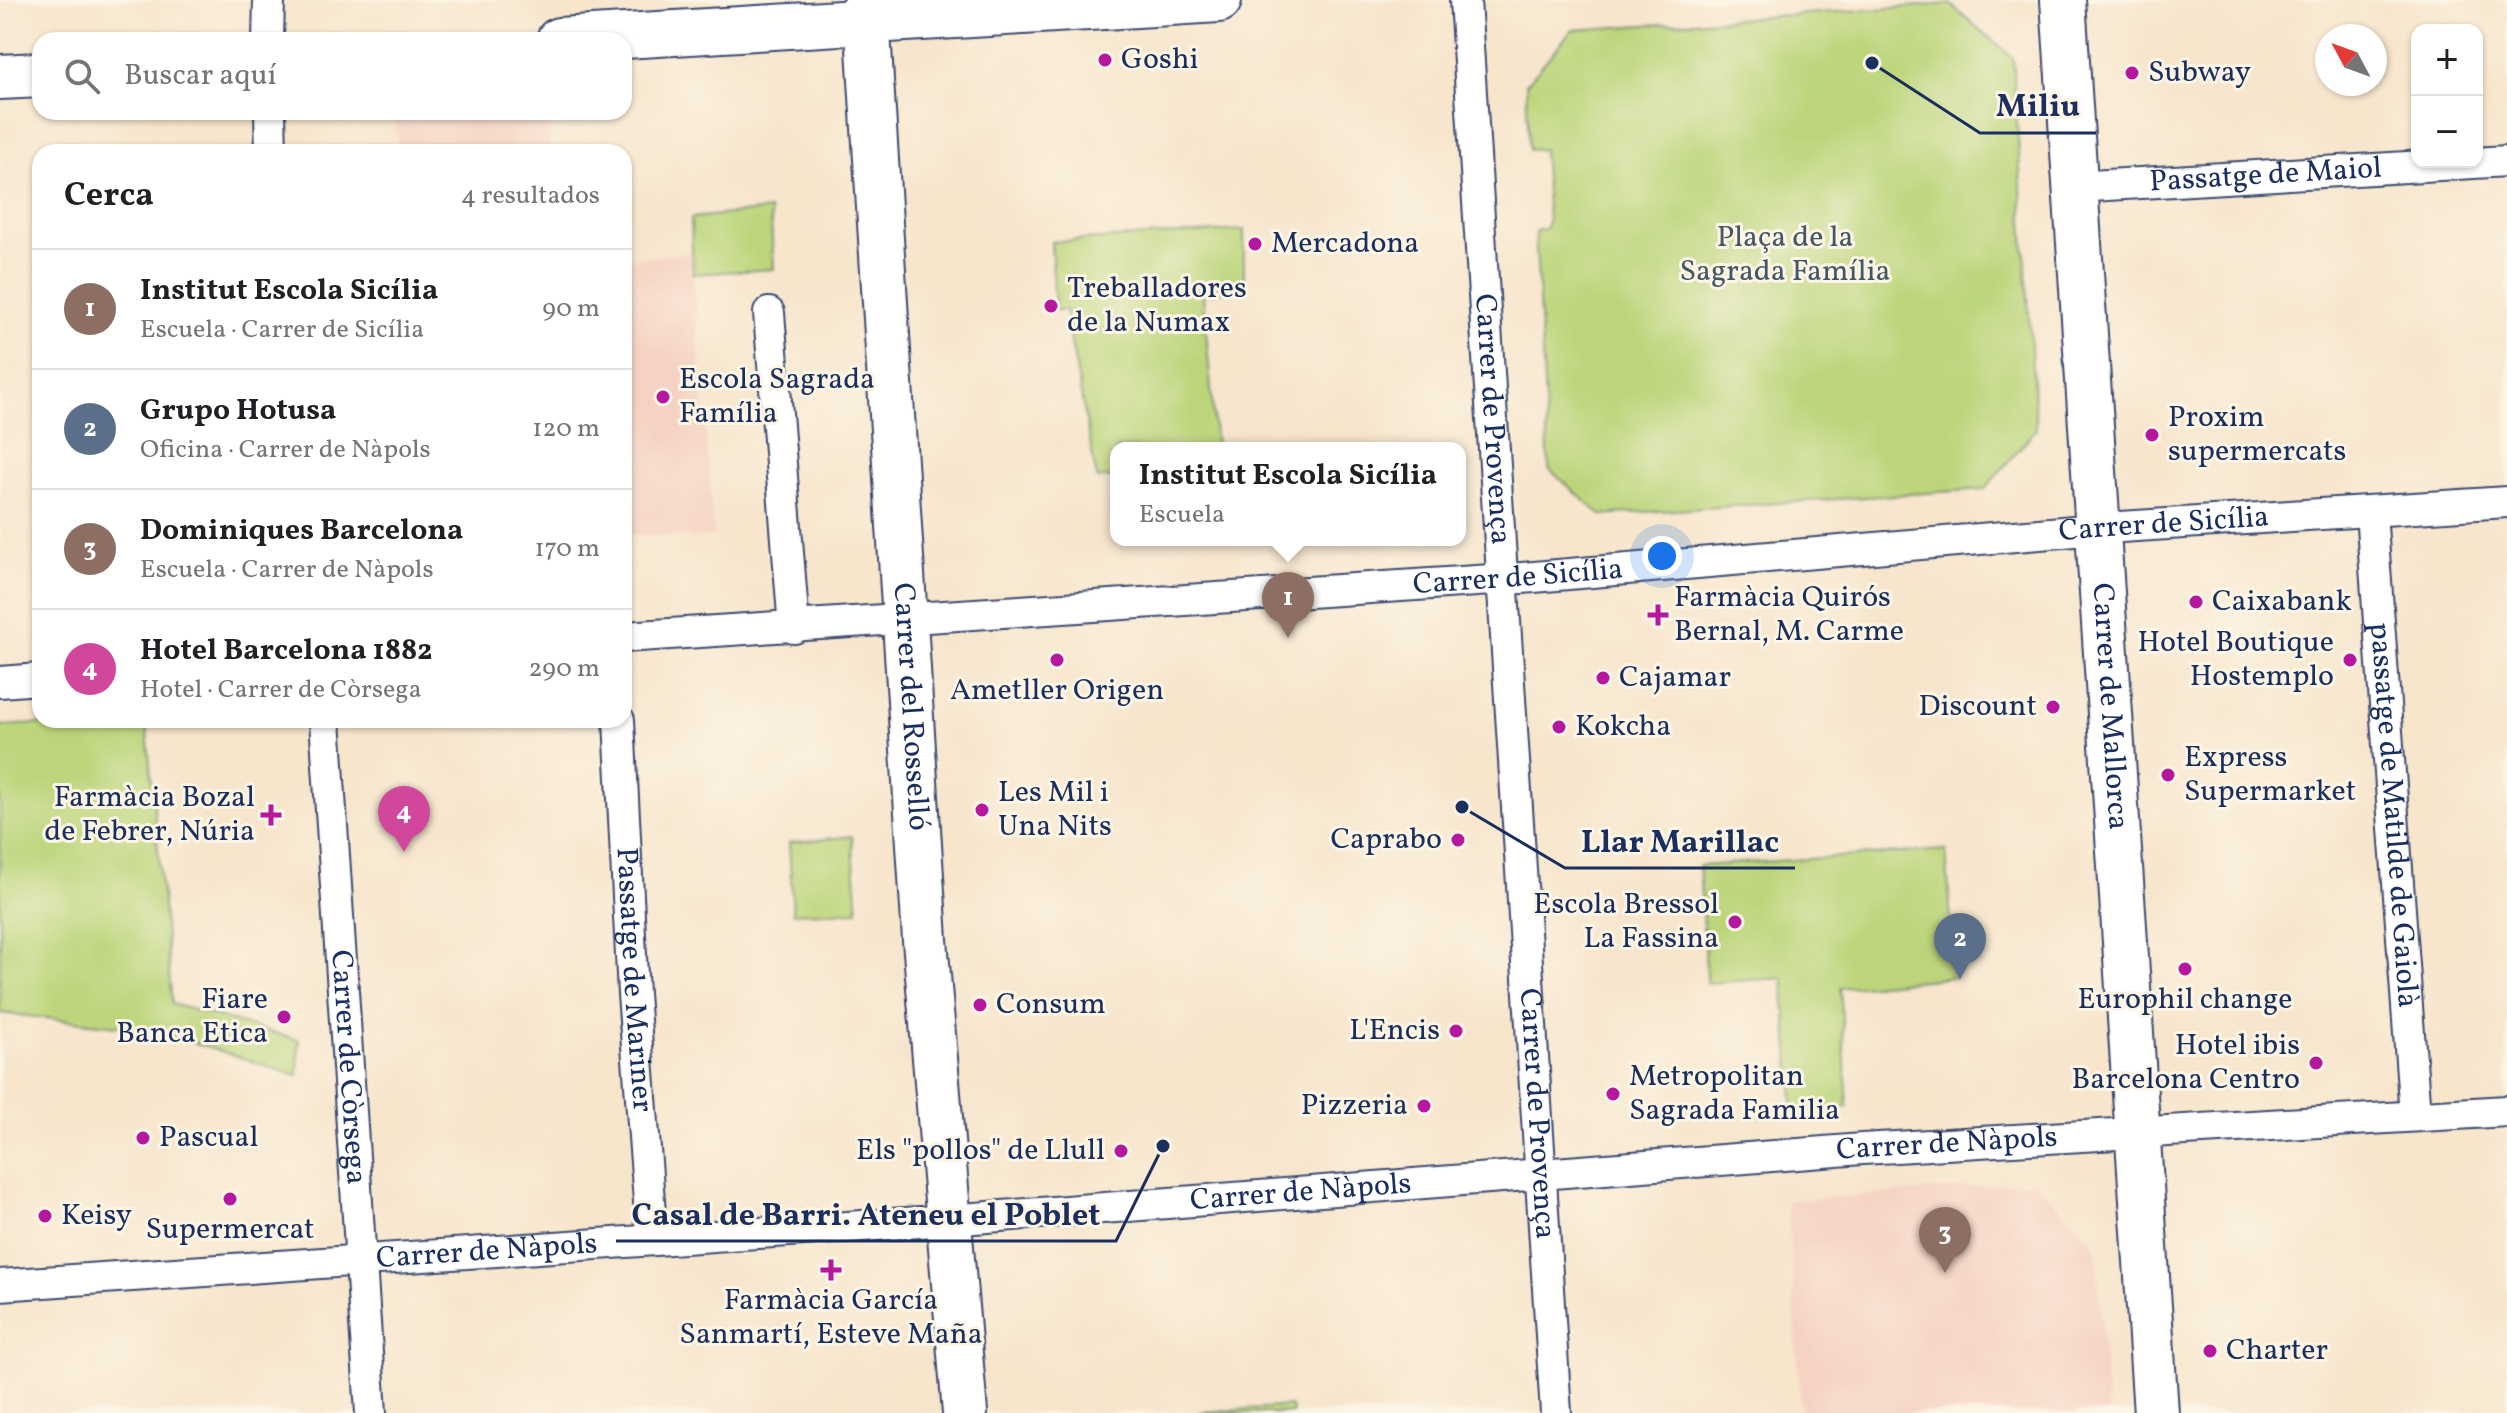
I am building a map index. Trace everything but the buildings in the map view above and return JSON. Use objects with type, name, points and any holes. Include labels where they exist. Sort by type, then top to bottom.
[{"type":"main road","points":[[632,33],[867,10],[1219,0]]},
{"type":"main road","name":"Carrer de Mallorca","points":[[2063,0],[2095,529],[2156,1413]]},
{"type":"main road","name":"Carrer del Rosselló","points":[[867,10],[928,981],[965,1413]]},
{"type":"main road","points":[[0,77],[32,75]]},
{"type":"street","points":[[268,32],[269,0]]},
{"type":"street","name":"Carrer de Provença","points":[[1465,0],[1505,579],[1556,1413]]},
{"type":"street","points":[[270,120],[271,144]]},
{"type":"street","name":"Passatge de Maiol","points":[[2074,187],[2507,161]]},
{"type":"street","points":[[769,313],[794,628]]},
{"type":"street","name":"Carrer de Sicília","points":[[632,637],[1505,579],[2095,529],[2507,502]]},
{"type":"street","name":"passatge de Matilde de Gaiolà","points":[[2371,512],[2415,1116]]},
{"type":"street","points":[[0,682],[32,680]]},
{"type":"street","name":"Carrer de Còrsega","points":[[326,728],[371,1413]]},
{"type":"street","name":"Passatge de Mariner","points":[[619,728],[633,994],[652,1240]]},
{"type":"street","name":"Carrer de Nàpols","points":[[0,1285],[949,1220],[1542,1173],[2136,1131],[2507,1111]]},
{"type":"shaded area","points":[[396,120],[548,120],[549,144],[397,144]]},
{"type":"shaded area","name":"Escola Sagrada Família","points":[[691,253],[714,536],[692,538],[632,534],[632,258]]},
{"type":"shaded area","points":[[2035,1182],[2096,1245],[2108,1413],[1801,1413],[1787,1201]]},
{"type":"green space","name":"Plaça de la Sagrada Família","points":[[1950,4],[2013,58],[2036,429],[1985,489],[1601,515],[1549,469],[1535,231],[1545,230],[1548,221],[1543,149],[1529,150],[1526,84],[1572,30]]},
{"type":"green space","points":[[770,210],[774,269],[693,274],[691,218]]},
{"type":"green space","points":[[1244,230],[1244,289],[1203,294],[1215,442],[1110,442],[1110,478],[1097,479],[1065,310],[1055,310],[1051,242]]},
{"type":"green space","points":[[0,726],[147,728],[172,1004],[299,1040],[298,1076],[155,1030],[0,1013]]},
{"type":"green space","points":[[852,836],[858,911],[793,913],[789,843]]},
{"type":"green space","points":[[1946,850],[1955,977],[1840,988],[1848,1107],[1794,1111],[1783,978],[1707,983],[1699,866]]},
{"type":"green space","points":[[1291,1406],[1292,1413],[1200,1413],[1200,1412]]},
{"type":"place","name":"Goshi","points":[[1105,60]]},
{"type":"place","name":"Miliu","points":[[1872,63]]},
{"type":"place","name":"Subway","points":[[2132,73]]},
{"type":"place","name":"Mercadona","points":[[1255,244]]},
{"type":"place","name":"Treballadores de la Numax","points":[[1051,306]]},
{"type":"place","name":"Escola Sagrada Família","points":[[663,397]]},
{"type":"place","name":"Proxim supermercats","points":[[2152,435]]},
{"type":"place","name":"Caixabank","points":[[2196,602]]},
{"type":"place","name":"Farmàcia Quirós Bernal, M. Carme","points":[[1658,615]]},
{"type":"place","name":"Institut Escola Sicília","points":[[1288,638]]},
{"type":"place","name":"Ametller Origen","points":[[1057,660]]},
{"type":"place","name":"Hotel Boutique Hostemplo","points":[[2350,660]]},
{"type":"place","name":"Cajamar","points":[[1603,678]]},
{"type":"place","name":"Discount","points":[[2053,707]]},
{"type":"place","name":"Kokcha","points":[[1559,727]]},
{"type":"place","name":"Express Supermarket","points":[[2168,775]]},
{"type":"place","name":"Llar Marillac","points":[[1462,807]]},
{"type":"place","name":"Les Mil i Una Nits","points":[[982,810]]},
{"type":"place","name":"Farmàcia Bozal de Febrer, Núria","points":[[271,815]]},
{"type":"place","name":"Caprabo","points":[[1458,840]]},
{"type":"place","name":"Hotel Barcelona 1882","points":[[404,852]]},
{"type":"place","name":"Escola Bressol La Fassina","points":[[1735,922]]},
{"type":"place","name":"Europhil change","points":[[2185,969]]},
{"type":"place","name":"Grupo Hotusa","points":[[1960,979]]},
{"type":"place","name":"Consum","points":[[980,1005]]},
{"type":"place","name":"Fiare Banca Etica","points":[[284,1017]]},
{"type":"place","name":"L'Encis","points":[[1456,1031]]},
{"type":"place","name":"Hotel ibis Barcelona Centro","points":[[2316,1063]]},
{"type":"place","name":"Metropolitan Sagrada Familia","points":[[1613,1094]]},
{"type":"place","name":"Pizzeria","points":[[1424,1106]]},
{"type":"place","name":"Pascual","points":[[143,1138]]},
{"type":"place","name":"Casal de Barri. Ateneu el Poblet","points":[[1163,1146]]},
{"type":"place","name":"Els \"pollos\" de Llull","points":[[1121,1151]]},
{"type":"place","name":"Supermercat","points":[[230,1199]]},
{"type":"place","name":"Keisy","points":[[45,1216]]},
{"type":"place","name":"Farmàcia García Sanmartí, Esteve Maña","points":[[831,1270]]},
{"type":"place","name":"Dominiques Barcelona","points":[[1945,1273]]},
{"type":"place","name":"Charter","points":[[2210,1351]]}]
